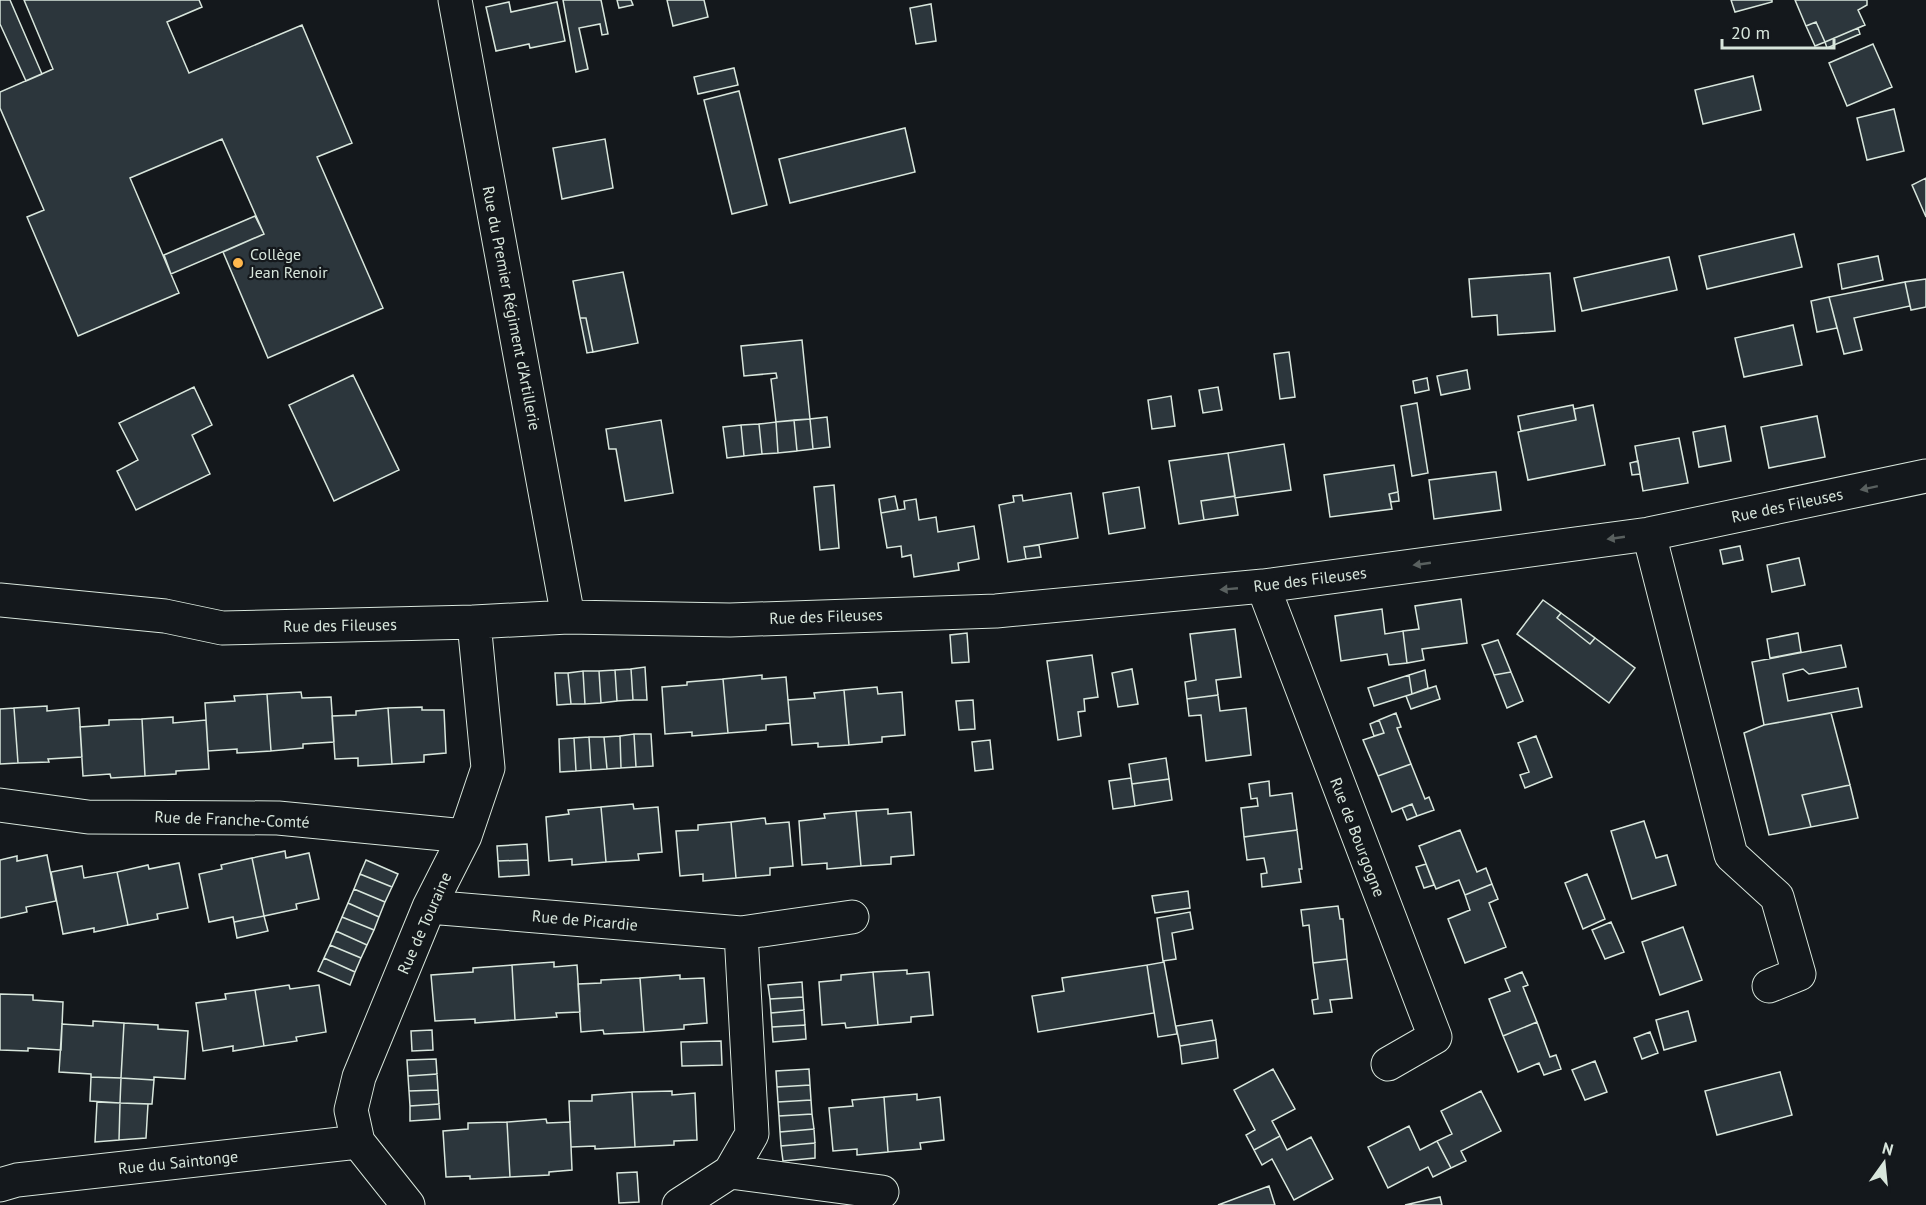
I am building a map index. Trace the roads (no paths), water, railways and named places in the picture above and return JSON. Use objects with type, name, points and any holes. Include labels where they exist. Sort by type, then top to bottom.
[{"type":"street","name":"Rue du Premier Régiment d'Artillerie","points":[[455,0],[568,617]]},
{"type":"street","name":"Rue des Fileuses","points":[[0,600],[165,616],[222,628],[474,622],[568,617],[730,620],[996,611],[1263,586],[1648,534],[1926,476]]},
{"type":"street","points":[[1648,534],[1731,855],[1777,897],[1800,974],[1769,986]]},
{"type":"street","name":"Rue de Bourgogne","points":[[1263,586],[1435,1037],[1388,1064]]},
{"type":"street","name":"Rue de Touraine","points":[[408,1205],[358,1142],[351,1110],[359,1077],[429,907],[465,836],[488,768],[474,622]]},
{"type":"street","name":"Rue de Franche-Comté","points":[[0,805],[88,817],[278,818],[465,836]]},
{"type":"street","name":"Rue de Picardie","points":[[429,907],[741,933],[852,917]]},
{"type":"street","points":[[679,1205],[730,1172],[752,1134],[741,933]]},
{"type":"street","name":"Rue du Saintonge","points":[[0,1185],[17,1180],[358,1142]]},
{"type":"street","points":[[730,1172],[882,1192]]},
{"type":"place","name":"Collège Jean Renoir","points":[[238,263]]}]
